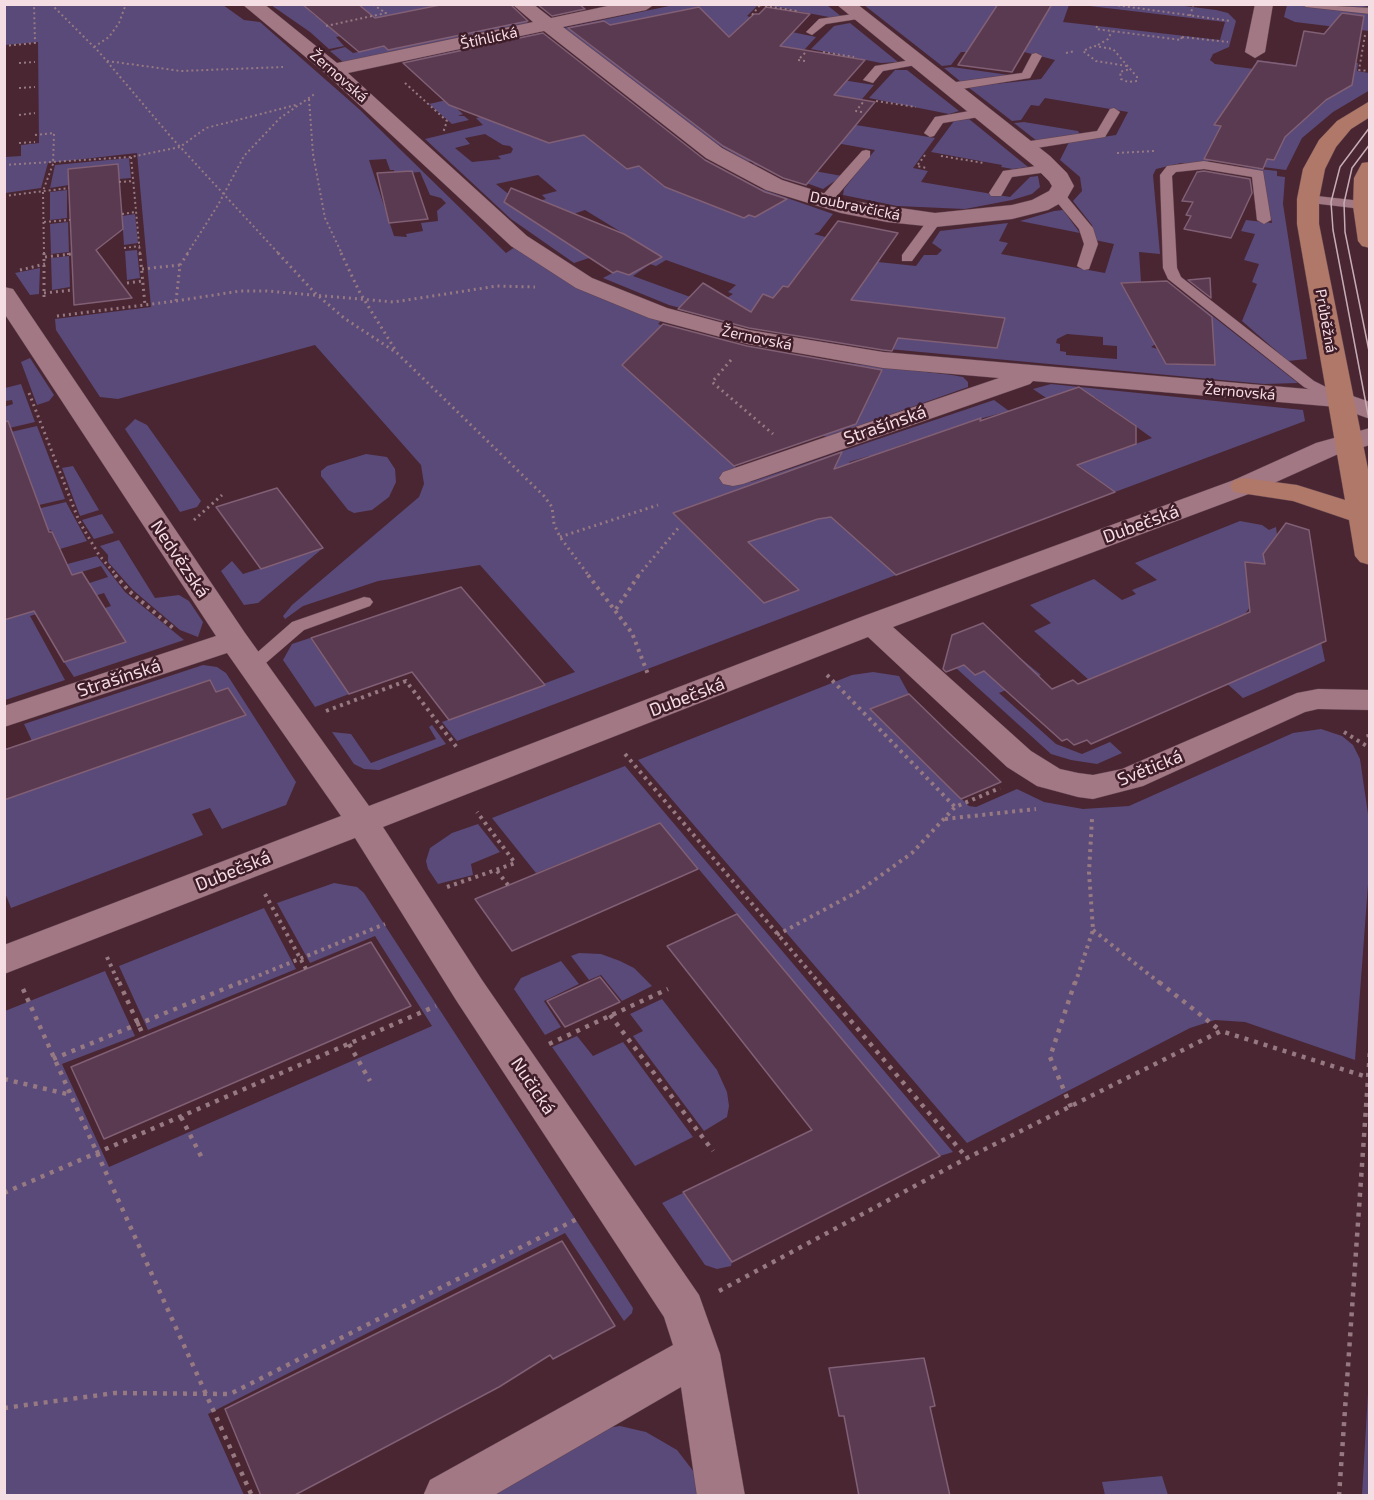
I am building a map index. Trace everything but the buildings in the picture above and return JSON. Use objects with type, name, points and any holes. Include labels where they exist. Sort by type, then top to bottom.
[{"type":"main road","name":"Průběžná","points":[[1370,107],[1344,125],[1327,145],[1314,169],[1308,199],[1308,224],[1341,400],[1360,438],[1362,515],[1370,556]]},
{"type":"main road","points":[[1370,168],[1365,178],[1370,241]]},
{"type":"main road","points":[[1244,486],[1298,493],[1362,515]]},
{"type":"street","name":"Žernovská","points":[[251,4],[272,19],[328,79],[519,241],[584,282],[675,323],[809,349],[883,360],[1341,400],[1370,411]]},
{"type":"street","name":"Doubravčická","points":[[521,4],[714,153],[774,185],[825,201],[887,215],[935,220],[974,218],[1012,212],[1040,205],[1058,195]]},
{"type":"street","name":"Štíhlická","points":[[328,79],[549,25],[646,4]]},
{"type":"street","points":[[852,10],[1050,168],[1063,186],[1058,195]]},
{"type":"street","points":[[1253,10],[1255,52]]},
{"type":"street","name":"Nedvězská","points":[[9,283],[234,640],[361,820]]},
{"type":"street","name":"Strašínská","points":[[733,478],[1010,382],[1037,375]]},
{"type":"street","name":"Dubečská","points":[[13,975],[361,820],[604,730],[872,624],[1244,486],[1360,438]]},
{"type":"street","name":"Světická","points":[[872,624],[1019,759],[1049,778],[1078,785],[1093,787],[1119,783],[1298,703],[1318,699],[1370,700]]},
{"type":"street","name":"Strašínská","points":[[4,717],[234,640]]},
{"type":"street","name":"Nučická","points":[[361,820],[475,1000],[683,1309],[698,1354],[721,1496]]},
{"type":"street","points":[[447,1496],[698,1354]]},
{"type":"lane","points":[[1306,4],[1370,11]]},
{"type":"lane","points":[[812,32],[824,21],[852,10]]},
{"type":"lane","points":[[949,87],[1026,76],[1036,56]]},
{"type":"lane","points":[[869,80],[879,68],[917,62]]},
{"type":"lane","points":[[1024,146],[1101,134],[1113,112]]},
{"type":"lane","points":[[930,133],[939,120],[981,113]]},
{"type":"lane","points":[[825,201],[866,154]]},
{"type":"lane","points":[[1264,220],[1258,174],[1204,165],[1178,167],[1166,175],[1170,268],[1174,279],[1309,384],[1341,400]]},
{"type":"lane","points":[[996,193],[1008,174],[1050,168]]},
{"type":"lane","points":[[1058,195],[1086,228],[1091,244],[1084,266]]},
{"type":"lane","points":[[1308,199],[1366,206]]},
{"type":"lane","points":[[907,258],[935,220]]},
{"type":"lane","points":[[253,664],[298,626],[364,602]]},
{"type":"path","points":[[4,46],[35,43],[34,4]]},
{"type":"path","points":[[51,4],[107,61],[180,147],[315,293],[344,318],[397,353]]},
{"type":"path","points":[[94,47],[109,36],[119,23],[126,4]]},
{"type":"path","points":[[322,26],[386,13],[372,4]]},
{"type":"path","points":[[753,15],[750,15],[760,5],[814,14],[824,21]]},
{"type":"path","points":[[1107,5],[1190,15],[1253,10]]},
{"type":"path","points":[[1190,15],[1193,6]]},
{"type":"path","points":[[1097,26],[1096,29],[1112,32],[1234,43]]},
{"type":"path","points":[[1112,32],[1108,39],[1083,51],[1096,61],[1126,66]]},
{"type":"path","points":[[1365,34],[1359,70],[1370,71]]},
{"type":"path","points":[[1097,46],[1113,50],[1130,69],[1137,81],[1128,82],[1121,79],[1120,72],[1130,69]]},
{"type":"path","points":[[817,51],[868,59],[866,61],[879,68]]},
{"type":"path","points":[[1066,53],[1075,51]]},
{"type":"path","points":[[107,61],[191,71],[290,66]]},
{"type":"path","points":[[20,63],[35,62]]},
{"type":"path","points":[[176,301],[180,265],[244,156],[280,118],[309,98],[328,79]]},
{"type":"path","points":[[403,82],[447,122],[443,133]]},
{"type":"path","points":[[19,88],[35,87]]},
{"type":"path","points":[[309,98],[312,114],[313,154],[325,218],[364,300],[397,353],[437,395],[469,420],[544,496],[552,507],[554,524],[560,537],[632,633],[649,677]]},
{"type":"path","points":[[866,99],[929,110],[939,120]]},
{"type":"path","points":[[4,165],[53,164],[131,157],[180,147],[206,128],[300,104]]},
{"type":"path","points":[[19,115],[35,113]]},
{"type":"path","points":[[35,135],[54,133],[53,164],[43,191],[44,304]]},
{"type":"path","points":[[19,143],[35,142]]},
{"type":"path","points":[[937,155],[999,166],[997,168],[1008,174]]},
{"type":"path","points":[[131,157],[146,305]]},
{"type":"path","points":[[119,182],[133,181]]},
{"type":"path","points":[[4,196],[69,188]]},
{"type":"path","points":[[122,214],[136,212]]},
{"type":"path","points":[[44,222],[70,220]]},
{"type":"path","points":[[124,248],[140,246]]},
{"type":"path","points":[[45,257],[71,254]]},
{"type":"path","points":[[9,283],[45,264]]},
{"type":"path","points":[[142,269],[180,265]]},
{"type":"path","points":[[127,283],[143,281]]},
{"type":"path","points":[[46,318],[240,291],[315,293],[364,300],[414,301],[510,285],[543,288]]},
{"type":"path","points":[[44,293],[73,290]]},
{"type":"path","points":[[732,359],[712,382],[775,436]]},
{"type":"path","points":[[26,387],[80,520],[99,555],[129,591],[181,633]]},
{"type":"path","points":[[560,537],[658,505]]},
{"type":"path","points":[[616,609],[640,573],[680,526]]},
{"type":"path","points":[[827,675],[955,807]]},
{"type":"path","points":[[320,713],[406,681],[458,749]]},
{"type":"path","points":[[1368,734],[1370,742]]},
{"type":"path","points":[[625,754],[968,1158]]},
{"type":"path","points":[[777,935],[859,891],[912,852],[955,807],[1036,771]]},
{"type":"path","points":[[944,819],[1042,808]]},
{"type":"path","points":[[443,888],[515,863],[476,812]]},
{"type":"path","points":[[1071,1107],[1050,1057],[1093,930],[1089,872],[1092,816]]},
{"type":"path","points":[[497,871],[508,885]]},
{"type":"path","points":[[265,894],[306,969]]},
{"type":"path","points":[[53,1059],[369,930]]},
{"type":"path","points":[[1093,930],[1221,1030],[1367,1077]]},
{"type":"path","points":[[107,956],[144,1037]]},
{"type":"path","points":[[13,975],[97,1153],[252,1496]]},
{"type":"path","points":[[542,1047],[668,989]]},
{"type":"path","points":[[4,1193],[437,1006]]},
{"type":"path","points":[[610,1015],[713,1151]]},
{"type":"path","points":[[683,1309],[968,1158],[1221,1030]]},
{"type":"path","points":[[349,1044],[370,1081]]},
{"type":"path","points":[[1339,1496],[1370,1050]]},
{"type":"path","points":[[4,1079],[68,1094]]},
{"type":"path","points":[[182,1117],[202,1158]]},
{"type":"path","points":[[4,1408],[115,1393],[230,1394],[572,1222]]},
{"type":"shaded area","points":[[993,4],[1034,10],[1037,5],[1069,5],[1063,22],[1220,40],[1225,22],[1081,5],[1169,4],[1228,13],[1236,21],[1229,47],[1213,54],[1210,60],[1215,64],[1254,69],[1257,60],[1341,71],[1343,61],[1358,63],[1357,71],[1369,73],[1370,90],[1333,112],[1302,138],[1286,170],[1209,160],[1207,163],[1181,163],[1156,169],[1153,175],[1160,254],[1139,252],[1141,282],[1121,283],[1127,294],[1176,292],[1201,307],[1298,383],[1264,384],[867,347],[756,328],[669,305],[603,278],[622,268],[639,243],[585,210],[541,225],[595,256],[574,263],[511,219],[425,139],[483,125],[476,118],[512,110],[454,106],[463,114],[458,116],[464,116],[469,120],[452,124],[429,104],[508,86],[461,73],[440,55],[403,62],[540,33],[691,153],[747,184],[833,214],[819,232],[814,234],[829,238],[878,262],[916,266],[924,255],[937,255],[942,250],[932,243],[940,231],[1008,223],[999,241],[1008,243],[1001,254],[1105,273],[1114,244],[1095,240],[1092,225],[1073,201],[1082,191],[1080,177],[1060,160],[1069,142],[1116,135],[1128,112],[1045,98],[1039,106],[1031,105],[1021,120],[1012,121],[968,87],[1041,79],[1055,60],[1024,52],[961,52],[951,65],[942,66],[864,5]],"holes":[[[485,134],[513,149],[511,153],[498,156],[501,159],[472,162],[455,148],[470,144],[465,138]],[[624,155],[697,173],[659,182],[639,166],[627,169]],[[538,175],[557,191],[542,195],[546,199],[522,205],[496,184]],[[666,260],[736,285],[728,292],[733,294],[715,306],[633,276],[650,264],[656,266]],[[918,308],[1005,319],[997,348],[909,337]],[[1067,334],[1103,337],[1103,345],[1117,346],[1117,359],[1066,355],[1066,352],[1060,351],[1060,344],[1056,343],[1057,339]],[[1157,343],[1215,365],[1173,364],[1173,361],[1164,360],[1164,351],[1151,347]]]},
{"type":"shaded area","points":[[1350,4],[1369,7],[1369,31],[1295,22],[1284,17],[1287,5]]},
{"type":"shaded area","points":[[4,5],[223,5],[244,20],[260,22],[359,109],[506,253],[515,247],[661,321],[658,324],[664,326],[623,365],[737,468],[733,478],[751,482],[994,400],[1009,411],[972,421],[951,431],[948,429],[912,445],[909,442],[872,458],[869,456],[849,462],[851,465],[779,491],[811,521],[1107,454],[1152,438],[1095,397],[1061,408],[1033,389],[1051,384],[1303,410],[1305,421],[1115,492],[1077,464],[1031,482],[1068,510],[1027,525],[1008,510],[985,520],[1003,535],[999,536],[980,521],[968,526],[986,541],[962,550],[876,557],[896,575],[457,741],[442,722],[575,672],[480,565],[378,581],[303,606],[285,619],[283,616],[292,605],[419,497],[424,484],[421,465],[315,345],[118,399],[100,397],[56,330],[55,319],[151,307],[137,153],[48,163],[41,188],[5,193],[5,157],[21,156],[21,145],[39,143],[38,42],[5,45]],"holes":[[[386,159],[390,170],[394,170],[395,174],[420,172],[430,195],[441,198],[446,203],[437,211],[438,221],[421,223],[423,231],[406,234],[407,237],[394,236],[369,160]]]},
{"type":"shaded area","points":[[271,5],[304,5],[315,16],[358,5],[504,5],[528,23],[343,62],[330,51],[345,47],[353,53],[392,45],[352,34],[336,37],[344,46],[329,49],[310,32]]},
{"type":"shaded area","points":[[674,5],[758,5],[747,16],[792,32],[816,37],[794,61],[798,73],[874,85],[851,112],[856,125],[935,138],[913,168],[928,171],[921,182],[1010,197],[1030,177],[1038,176],[1040,187],[1032,194],[1012,200],[965,209],[897,206],[843,195],[844,189],[875,150],[780,133],[756,159],[748,162],[717,144],[564,28]],"holes":[[[699,7],[719,28],[670,13]]]},
{"type":"shaded area","points":[[765,5],[827,5],[842,17],[829,17]]},
{"type":"shaded area","points":[[850,23],[898,62],[881,63],[811,49],[834,26]]},
{"type":"shaded area","points":[[952,67],[1009,75],[961,82],[944,68]]},
{"type":"shaded area","points":[[895,70],[907,70],[959,111],[949,114],[869,98]]},
{"type":"shaded area","points":[[969,119],[1028,167],[1013,169],[931,152],[954,121]]},
{"type":"shaded area","points":[[1024,122],[1078,131],[1080,135],[1037,141],[1014,123]]},
{"type":"shaded area","points":[[129,158],[131,178],[119,179],[117,164],[68,169],[69,185],[50,188],[55,165]]},
{"type":"shaded area","points":[[762,160],[842,176],[823,189],[753,164]]},
{"type":"shaded area","points":[[1242,167],[1277,171],[1277,176],[1285,177],[1283,204],[1307,359],[1288,361],[1242,321],[1257,284],[1252,282],[1259,264],[1244,260],[1255,234],[1241,231],[1246,220],[1272,223],[1262,173]]},
{"type":"shaded area","points":[[67,190],[67,218],[50,220],[50,192]]},
{"type":"shaded area","points":[[1063,210],[1080,233],[1020,221],[1054,211]]},
{"type":"shaded area","points":[[135,214],[138,243],[124,245],[122,216]]},
{"type":"shaded area","points":[[68,222],[69,252],[51,254],[50,224]]},
{"type":"shaded area","points":[[137,250],[140,278],[127,280],[125,251]]},
{"type":"shaded area","points":[[69,256],[70,287],[52,290],[51,258]]},
{"type":"shaded area","points":[[40,268],[39,294],[30,295],[15,273]]},
{"type":"shaded area","points":[[30,358],[54,395],[49,401],[37,405],[21,362]]},
{"type":"shaded area","points":[[838,362],[963,377],[968,382],[968,387],[827,437],[818,434],[863,409],[877,381],[832,373]]},
{"type":"shaded area","points":[[21,384],[35,422],[5,429],[4,407],[13,404],[12,400],[5,401],[5,388]]},
{"type":"shaded area","points":[[135,419],[147,425],[201,501],[197,507],[180,512],[125,429]]},
{"type":"shaded area","points":[[37,426],[65,499],[39,505],[29,477],[5,482],[4,458],[20,454],[11,432]]},
{"type":"shaded area","points":[[366,454],[387,457],[395,469],[396,482],[389,497],[372,510],[354,513],[348,510],[321,476],[321,471],[327,466]]},
{"type":"shaded area","points":[[73,466],[99,510],[80,516],[62,468]]},
{"type":"shaded area","points":[[66,502],[87,541],[60,549],[51,530],[5,542],[4,517]]},
{"type":"shaded area","points":[[102,514],[114,533],[94,539],[82,520]]},
{"type":"shaded area","points":[[1240,521],[1262,525],[1269,530],[1276,527],[1277,535],[1269,546],[1300,543],[1311,539],[1314,569],[1265,561],[1265,564],[1245,562],[1250,607],[1245,614],[1089,680],[1034,631],[1051,623],[1030,605],[1094,579],[1122,600],[1136,594],[1132,590],[1157,580],[1135,563]]},
{"type":"shaded area","points":[[119,540],[155,598],[179,595],[189,601],[203,622],[198,637],[180,630],[133,590],[108,562],[108,555],[100,546]]},
{"type":"shaded area","points":[[323,548],[258,603],[244,605],[221,571],[232,561],[243,574]]},
{"type":"shaded area","points":[[97,556],[125,592],[184,640],[74,677],[64,662],[125,642],[105,608],[111,606],[104,593],[30,616],[65,680],[5,700],[5,581]],"holes":[[[101,566],[108,577],[68,590],[62,578]]]},
{"type":"shaded area","points":[[1320,637],[1325,661],[1264,689],[1243,698],[1223,680]]},
{"type":"shaded area","points":[[310,638],[349,694],[315,707],[283,660],[292,644]]},
{"type":"shaded area","points":[[1019,657],[1041,675],[999,693],[1056,744],[1082,754],[1110,742],[1122,753],[1097,764],[1051,754],[956,668],[964,665],[975,675]]},
{"type":"shaded area","points":[[203,665],[217,667],[226,673],[296,782],[286,805],[222,829],[210,808],[192,814],[203,835],[11,908],[5,893],[4,800],[246,714],[228,688],[216,692],[209,680],[32,741],[24,724]]},
{"type":"shaded area","points":[[873,672],[899,676],[909,694],[870,709],[969,806],[976,807],[1017,789],[1044,802],[1083,809],[1129,806],[1293,733],[1321,729],[1342,736],[1353,745],[1360,759],[1369,821],[1369,871],[1355,1060],[1245,1022],[1215,1020],[1190,1028],[967,1143],[638,760],[852,675]]},
{"type":"shaded area","points":[[432,725],[446,744],[379,770],[364,769],[354,764],[332,732],[351,734],[371,763],[436,739],[429,727]]},
{"type":"shaded area","points":[[625,766],[953,1152],[940,1156],[660,823],[536,873],[492,818]]},
{"type":"shaded area","points":[[478,824],[500,852],[471,864],[473,875],[438,884],[428,869],[426,861],[430,848],[452,833]]},
{"type":"shaded area","points":[[334,883],[357,887],[364,893],[633,1308],[632,1313],[624,1321],[565,1233],[208,1414],[244,1495],[5,1495],[5,1011],[105,971],[135,1036],[62,1064],[109,1167],[432,1026],[375,936],[310,963],[277,903]]},
{"type":"shaded area","points":[[264,908],[296,969],[148,1030],[119,966]]},
{"type":"shaded area","points":[[579,953],[601,954],[620,961],[634,968],[652,986],[622,1001],[601,975],[589,980],[571,956]]},
{"type":"shaded area","points":[[561,961],[579,984],[544,1001],[561,1027],[545,1035],[514,989],[521,978]]},
{"type":"shaded area","points":[[662,999],[717,1070],[727,1092],[729,1106],[727,1117],[704,1131],[633,1036],[643,1031],[630,1014]]},
{"type":"shaded area","points":[[577,1036],[593,1056],[623,1042],[693,1137],[635,1166],[552,1047]]},
{"type":"shaded area","points":[[683,1193],[732,1262],[731,1266],[717,1269],[705,1265],[662,1203]]},
{"type":"shaded area","points":[[1369,1376],[1369,1495],[1362,1495]]},
{"type":"shaded area","points":[[620,1426],[646,1432],[677,1450],[694,1472],[701,1496],[472,1496],[593,1430]]},
{"type":"shaded area","points":[[1162,1476],[1168,1495],[1105,1495],[1102,1482]]},
{"type":"tram line","points":[[1370,127],[1340,167],[1331,202],[1333,230],[1370,425]]},
{"type":"tram line","points":[[1370,144],[1352,168],[1344,203],[1345,232],[1370,356]]}]
